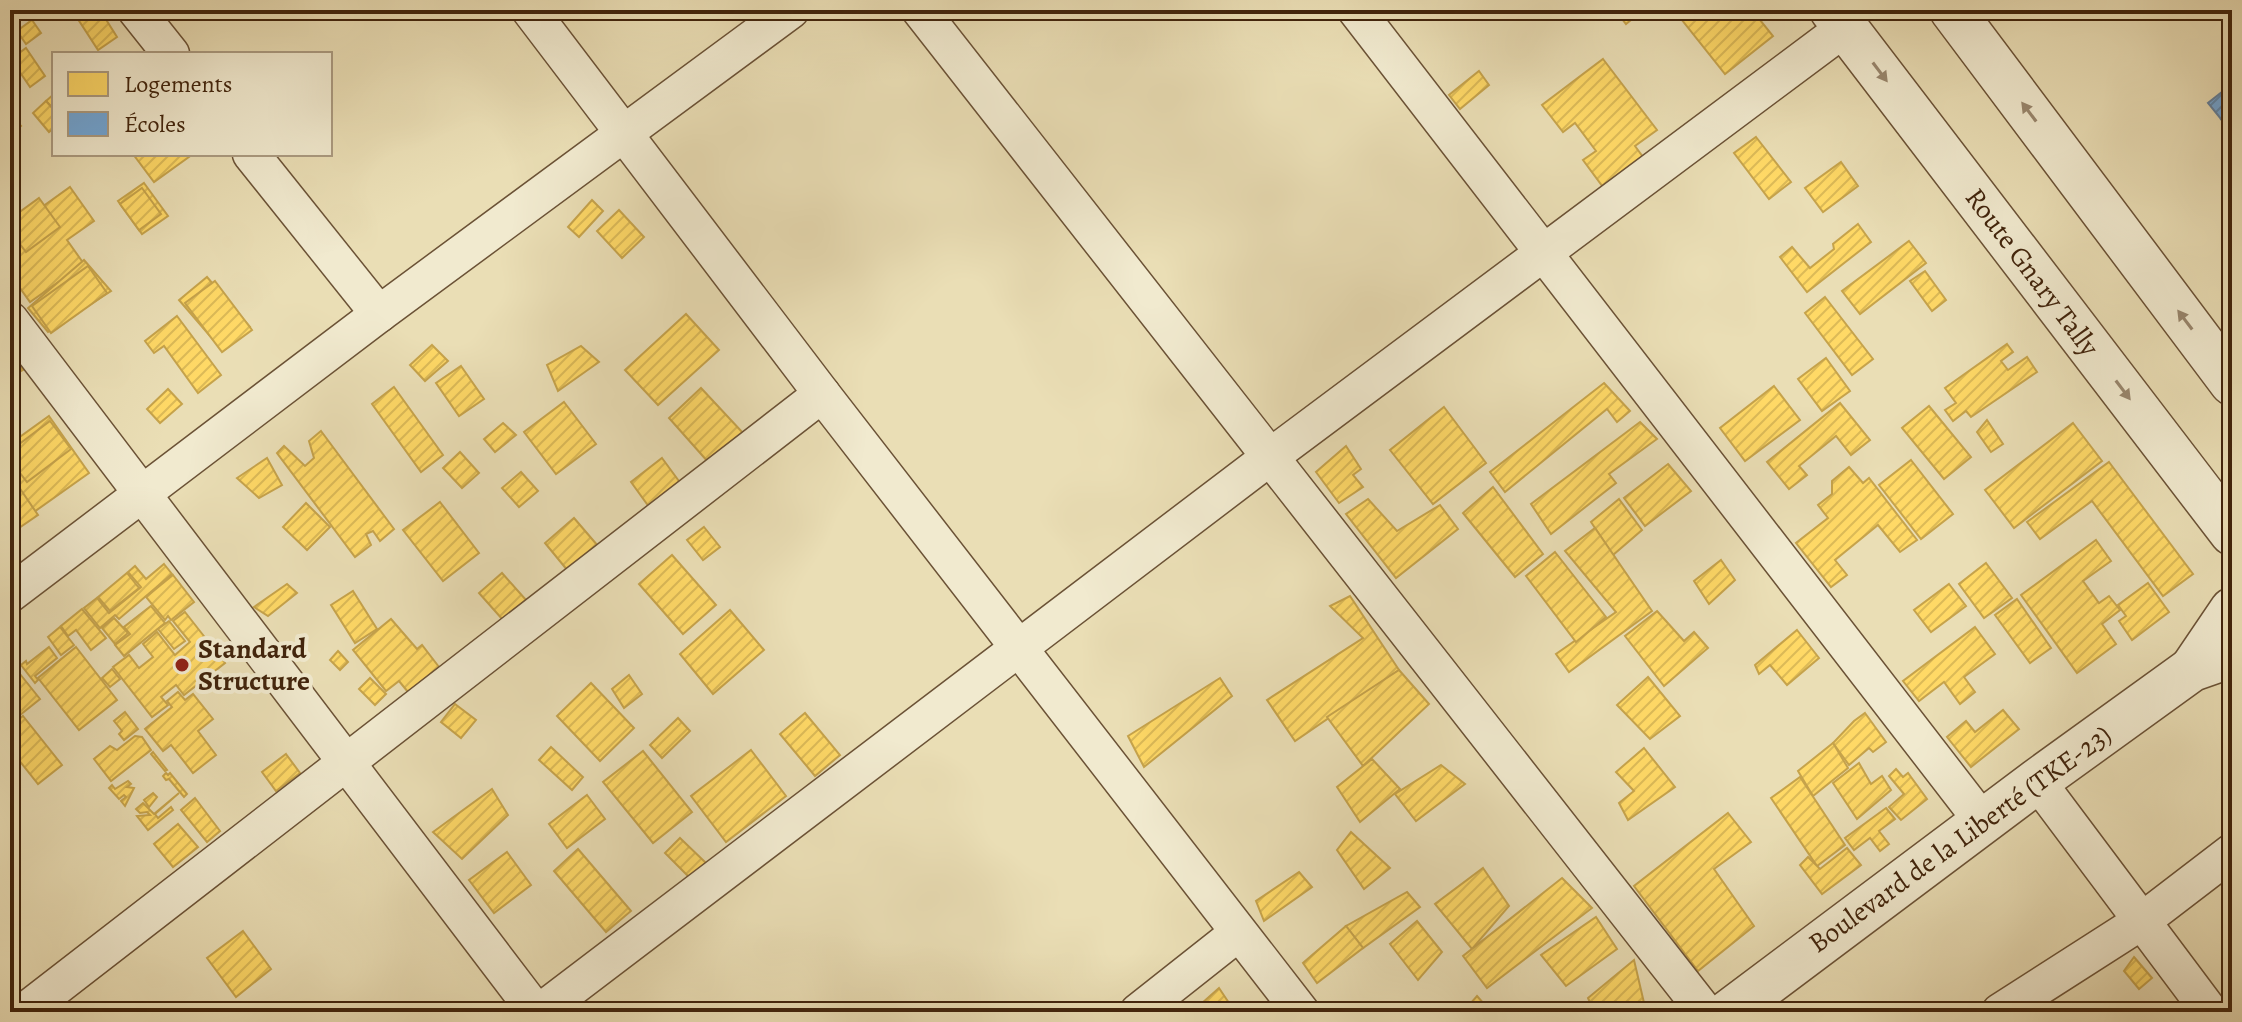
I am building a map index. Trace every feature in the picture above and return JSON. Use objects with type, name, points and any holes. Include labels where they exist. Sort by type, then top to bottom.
[{"type":"street","points":[[136,10],[169,52]]},
{"type":"street","points":[[530,10],[1018,649],[1301,1012]]},
{"type":"street","points":[[10,594],[379,314],[791,10]]},
{"type":"street","points":[[920,10],[1705,1012]]},
{"type":"street","points":[[1356,10],[1983,822]]},
{"type":"street","points":[[1952,10],[2232,383]]},
{"type":"street","points":[[10,320],[538,1012],[1270,457],[1545,254],[1839,19]]},
{"type":"street","name":"Route Gnary Tally","points":[[1839,19],[2232,533]]},
{"type":"street","points":[[253,156],[379,314]]},
{"type":"street","points":[[24,1012],[822,394]]},
{"type":"street","name":"Boulevard de la Liberté (TKE-23)","points":[[1729,1012],[2037,781],[2212,662],[2232,610]]},
{"type":"street","points":[[2037,781],[2210,1012]]},
{"type":"street","points":[[2000,1012],[2142,921],[2232,852]]},
{"type":"street","points":[[1138,1012],[1238,933]]},
{"type":"building: Logements","points":[[79,10],[100,10],[117,37],[98,50],[74,13]]},
{"type":"building: Logements","points":[[1615,10],[1643,10],[1626,24]]},
{"type":"building: Logements","points":[[1674,10],[1752,10],[1773,36],[1725,74]]},
{"type":"building: Logements","points":[[32,20],[41,33],[26,44],[17,31]]},
{"type":"building: Logements","points":[[26,48],[45,76],[30,87],[11,59]]},
{"type":"building: Logements","points":[[1603,59],[1657,130],[1635,146],[1643,157],[1603,187],[1583,160],[1596,151],[1575,123],[1563,132],[1542,105]]},
{"type":"building: Logements","points":[[1479,71],[1489,85],[1460,109],[1449,95]]},
{"type":"building: Logements","points":[[46,101],[52,108],[52,130],[49,132],[33,113]]},
{"type":"building: Logements","points":[[10,114],[21,126],[10,136]]},
{"type":"building: Logements","points":[[1756,137],[1791,182],[1769,199],[1734,153]]},
{"type":"building: Logements","points":[[134,156],[190,156],[154,182]]},
{"type":"building: Logements","points":[[1841,162],[1858,186],[1823,212],[1805,188]]},
{"type":"building: Logements","points":[[144,183],[168,216],[142,234],[118,201]]},
{"type":"building: Logements","points":[[70,187],[94,221],[67,240],[84,264],[30,302],[10,274],[10,230]]},
{"type":"building: Logements","points":[[142,188],[161,214],[139,230],[120,204]]},
{"type":"building: Logements","points":[[39,198],[60,227],[26,252],[10,231],[10,219]]},
{"type":"building: Logements","points":[[592,200],[603,211],[579,237],[568,227]]},
{"type":"building: Logements","points":[[619,210],[644,237],[622,258],[597,231]]},
{"type":"building: Logements","points":[[1858,224],[1871,242],[1807,292],[1780,257],[1792,247],[1810,268]]},
{"type":"building: Logements","points":[[1909,241],[1926,263],[1860,314],[1842,291]]},
{"type":"building: Logements","points":[[84,260],[111,291],[48,332],[28,308]]},
{"type":"building: Logements","points":[[88,266],[107,293],[51,333],[32,306]]},
{"type":"building: Logements","points":[[1925,271],[1946,300],[1932,311],[1910,281]]},
{"type":"building: Logements","points":[[207,277],[250,327],[223,351],[179,300]]},
{"type":"building: Logements","points":[[215,281],[252,330],[222,352],[185,303]]},
{"type":"building: Logements","points":[[1825,297],[1873,359],[1852,375],[1805,313]]},
{"type":"building: Logements","points":[[686,314],[719,350],[658,405],[625,370]]},
{"type":"building: Logements","points":[[177,316],[221,375],[198,393],[164,346],[154,353],[145,341]]},
{"type":"building: Logements","points":[[2007,344],[2013,352],[2001,361],[2008,370],[2027,357],[2037,372],[1971,417],[1966,411],[1953,421],[1945,410],[1956,403],[1945,388]]},
{"type":"building: Logements","points":[[432,345],[448,361],[425,381],[410,365]]},
{"type":"building: Logements","points":[[581,346],[599,362],[558,391],[547,365]]},
{"type":"building: Logements","points":[[10,354],[23,370],[10,377]]},
{"type":"building: Logements","points":[[1826,358],[1850,391],[1822,411],[1798,379]]},
{"type":"building: Logements","points":[[461,366],[484,399],[459,416],[436,383]]},
{"type":"building: Logements","points":[[1604,383],[1630,411],[1617,422],[1607,409],[1505,492],[1490,472]]},
{"type":"building: Logements","points":[[1774,386],[1800,420],[1745,461],[1720,428]]},
{"type":"building: Logements","points":[[394,387],[443,455],[421,472],[372,404]]},
{"type":"building: Logements","points":[[701,388],[743,433],[709,463],[669,418]]},
{"type":"building: Logements","points":[[168,389],[182,404],[160,423],[147,409]]},
{"type":"building: Logements","points":[[564,402],[596,444],[556,474],[524,432]]},
{"type":"building: Logements","points":[[1840,403],[1870,440],[1851,455],[1836,436],[1799,466],[1807,475],[1789,489],[1767,462]]},
{"type":"building: Logements","points":[[1929,406],[1971,457],[1944,479],[1902,428]]},
{"type":"building: Logements","points":[[1444,407],[1486,463],[1433,504],[1390,450]]},
{"type":"building: Logements","points":[[49,416],[89,473],[10,529],[10,444]]},
{"type":"building: Logements","points":[[1987,420],[2003,444],[1991,452],[1977,432]]},
{"type":"building: Logements","points":[[50,421],[71,449],[27,482],[10,460],[10,451]]},
{"type":"building: Logements","points":[[1640,422],[1657,439],[1609,474],[1616,483],[1551,534],[1531,504]]},
{"type":"building: Logements","points":[[503,423],[516,435],[495,452],[484,439]]},
{"type":"building: Logements","points":[[2073,423],[2102,461],[2014,528],[1985,490]]},
{"type":"building: Logements","points":[[321,431],[394,529],[380,541],[373,531],[366,534],[371,545],[355,557],[277,453],[284,446],[305,466],[314,458],[309,441]]},
{"type":"building: Logements","points":[[1346,446],[1361,469],[1353,475],[1363,487],[1339,503],[1316,472]]},
{"type":"building: Logements","points":[[460,452],[479,473],[462,488],[443,468]]},
{"type":"building: Logements","points":[[267,458],[282,485],[259,498],[237,478]]},
{"type":"building: Logements","points":[[662,458],[684,488],[652,511],[631,482]]},
{"type":"building: Logements","points":[[1911,460],[1953,514],[1921,539],[1879,485]]},
{"type":"building: Logements","points":[[2109,462],[2193,574],[2163,596],[2092,501],[2040,539],[2027,522]]},
{"type":"building: Logements","points":[[1668,464],[1691,491],[1645,526],[1624,498]]},
{"type":"building: Logements","points":[[1849,467],[1863,483],[1869,478],[1917,540],[1900,552],[1878,525],[1835,560],[1847,575],[1831,587],[1796,543],[1828,518],[1818,505],[1832,494],[1832,481]]},
{"type":"building: Logements","points":[[521,472],[538,491],[519,507],[502,488]]},
{"type":"building: Logements","points":[[10,474],[38,515],[10,534]]},
{"type":"building: Logements","points":[[1493,487],[1543,554],[1515,577],[1463,513]]},
{"type":"building: Logements","points":[[1368,499],[1397,531],[1440,505],[1458,529],[1396,578],[1346,514]]},
{"type":"building: Logements","points":[[1619,499],[1642,530],[1613,555],[1591,522]]},
{"type":"building: Logements","points":[[440,502],[479,553],[443,581],[403,530]]},
{"type":"building: Logements","points":[[306,503],[330,527],[307,550],[283,527]]},
{"type":"building: Logements","points":[[574,518],[598,546],[568,571],[545,543]]},
{"type":"building: Logements","points":[[704,527],[720,547],[703,560],[687,540]]},
{"type":"building: Logements","points":[[1595,528],[1652,611],[1569,672],[1556,654],[1616,612],[1565,551]]},
{"type":"building: Logements","points":[[2096,540],[2111,561],[2083,581],[2099,603],[2109,596],[2120,610],[2102,624],[2116,644],[2077,673],[2021,595]]},
{"type":"building: Logements","points":[[1555,552],[1606,617],[1576,642],[1526,576]]},
{"type":"building: Logements","points":[[672,555],[716,605],[683,634],[639,584]]},
{"type":"building: Logements","points":[[1721,560],[1735,580],[1709,604],[1694,581]]},
{"type":"building: Logements","points":[[1986,563],[2012,598],[1984,618],[1959,584]]},
{"type":"building: Logements","points":[[164,564],[172,574],[119,619],[115,615],[100,628],[84,608],[97,598],[109,613],[141,587],[128,572],[135,566],[146,579]]},
{"type":"building: Logements","name":"Standard Structure","points":[[127,573],[139,588],[110,611],[98,597]]},
{"type":"building: Logements","points":[[502,573],[526,600],[503,620],[479,593]]},
{"type":"building: Logements","points":[[173,575],[194,602],[171,620],[168,616],[165,620],[146,597]]},
{"type":"building: Logements","points":[[2148,583],[2169,612],[2132,640],[2119,621],[2126,616],[2118,605]]},
{"type":"building: Logements","points":[[287,584],[297,593],[268,616],[254,607]]},
{"type":"building: Logements","points":[[1949,584],[1966,606],[1931,632],[1914,610]]},
{"type":"building: Logements","points":[[353,591],[377,629],[355,643],[331,605]]},
{"type":"building: Logements","points":[[1350,596],[1399,670],[1295,741],[1267,700],[1363,638],[1330,606]]},
{"type":"building: Logements","points":[[2017,599],[2051,648],[2030,663],[1995,615]]},
{"type":"building: Logements","points":[[151,606],[165,623],[124,656],[115,645],[130,634],[124,627]]},
{"type":"building: Logements","points":[[82,609],[106,638],[91,650],[76,630],[68,636],[61,626]]},
{"type":"building: Logements","points":[[730,610],[764,650],[713,694],[680,654]]},
{"type":"building: Logements","points":[[1657,611],[1684,641],[1694,632],[1708,648],[1664,686],[1625,636]]},
{"type":"building: Logements","name":"Standard Structure","points":[[185,612],[225,663],[184,695],[176,685],[161,697],[168,705],[152,717],[113,667],[129,655],[139,668],[153,657],[143,644],[157,632],[175,655],[190,642],[173,621]]},
{"type":"building: Logements","name":"Standard Structure","points":[[114,618],[128,633],[115,644],[102,628]]},
{"type":"building: Logements","points":[[391,619],[417,649],[422,645],[439,667],[408,692],[399,681],[386,691],[353,650]]},
{"type":"building: Logements","points":[[169,621],[185,641],[174,649],[158,629]]},
{"type":"building: Logements","points":[[60,627],[74,645],[61,655],[48,637]]},
{"type":"building: Logements","points":[[1975,627],[1995,654],[1964,677],[1975,692],[1960,704],[1944,682],[1919,701],[1903,681]]},
{"type":"building: Logements","points":[[1797,630],[1819,658],[1787,685],[1770,665],[1759,674],[1755,665]]},
{"type":"building: Logements","points":[[49,647],[57,658],[35,676],[38,680],[35,683],[21,665],[26,661],[27,664]]},
{"type":"building: Logements","name":"Standard Structure","points":[[76,647],[117,700],[79,730],[38,678]]},
{"type":"building: Logements","points":[[338,651],[348,662],[340,670],[330,660]]},
{"type":"building: Logements","points":[[16,669],[40,699],[10,723],[10,673]]},
{"type":"building: Logements","points":[[112,669],[120,679],[110,687],[102,678]]},
{"type":"building: Logements","points":[[1399,670],[1429,704],[1363,766],[1327,717]]},
{"type":"building: Logements","points":[[629,675],[642,694],[624,708],[612,689]]},
{"type":"building: Logements","points":[[1648,677],[1680,716],[1650,739],[1617,705]]},
{"type":"building: Logements","points":[[370,678],[386,694],[375,705],[359,689]]},
{"type":"building: Logements","points":[[1220,678],[1232,696],[1144,767],[1128,736]]},
{"type":"building: Logements","points":[[591,683],[634,728],[600,761],[557,716]]},
{"type":"building: Logements","name":"Standard Structure","points":[[178,692],[185,700],[193,694],[213,719],[198,731],[216,755],[193,773],[171,745],[163,751],[145,729],[172,707],[167,701]]},
{"type":"building: Logements","points":[[455,704],[476,720],[461,738],[441,722]]},
{"type":"building: Logements","points":[[2003,710],[2019,729],[1971,767],[1947,737],[1966,721],[1975,732]]},
{"type":"building: Logements","points":[[125,712],[138,729],[124,740],[119,734],[122,731],[114,721]]},
{"type":"building: Logements","points":[[805,713],[840,755],[815,776],[780,734]]},
{"type":"building: Logements","points":[[1865,713],[1886,742],[1873,752],[1869,748],[1849,765],[1833,743]]},
{"type":"building: Logements","points":[[23,716],[62,765],[38,784],[10,749],[10,726]]},
{"type":"building: Logements","points":[[678,718],[690,731],[662,758],[650,745]]},
{"type":"building: Logements","name":"Standard Structure","points":[[135,736],[142,737],[151,750],[111,781],[94,759],[110,746],[117,750]]},
{"type":"building: Logements","points":[[1833,743],[1848,768],[1813,796],[1798,771]]},
{"type":"building: Logements","points":[[551,747],[583,777],[572,790],[539,760]]},
{"type":"building: Logements","points":[[1644,748],[1675,787],[1628,820],[1619,803],[1634,791],[1616,772]]},
{"type":"building: Logements","points":[[751,750],[786,796],[726,842],[691,796]]},
{"type":"building: Logements","points":[[643,751],[692,812],[653,843],[603,782]]},
{"type":"building: Logements","points":[[153,752],[167,770],[151,754]]},
{"type":"building: Logements","points":[[286,754],[300,773],[276,791],[262,772]]},
{"type":"building: Logements","points":[[1372,759],[1400,789],[1360,822],[1337,787]]},
{"type":"building: Logements","points":[[1859,763],[1871,784],[1882,776],[1891,790],[1857,819],[1833,783]]},
{"type":"building: Logements","points":[[1441,765],[1465,784],[1416,821],[1395,794]]},
{"type":"building: Logements","points":[[1896,769],[1903,777],[1908,773],[1927,799],[1901,820],[1889,807],[1904,794],[1889,776]]},
{"type":"building: Logements","name":"Standard Structure","points":[[170,773],[187,794],[184,797],[163,776]]},
{"type":"building: Logements","points":[[1800,777],[1845,845],[1817,866],[1771,798]]},
{"type":"building: Logements","points":[[128,781],[131,784],[127,787],[134,788],[125,806],[121,801],[126,797],[124,795],[119,799],[109,788],[112,785],[115,789]]},
{"type":"building: Logements","points":[[492,789],[508,815],[462,859],[433,832]]},
{"type":"building: Logements","points":[[153,793],[157,797],[149,807],[144,800]]},
{"type":"building: Logements","points":[[179,793],[155,814],[158,818],[171,807],[173,810],[148,830],[137,816],[150,815],[136,809],[143,803],[154,814]]},
{"type":"building: Logements","points":[[587,795],[605,819],[567,848],[549,824]]},
{"type":"building: Logements","points":[[195,798],[220,831],[207,842],[181,810]]},
{"type":"building: Logements","points":[[1886,808],[1895,819],[1879,831],[1889,844],[1880,851],[1870,838],[1854,850],[1845,838]]},
{"type":"building: Logements","points":[[1728,813],[1751,842],[1714,869],[1754,926],[1698,971],[1634,886]]},
{"type":"building: Logements","points":[[178,824],[198,847],[173,867],[154,844]]},
{"type":"building: Logements","points":[[1351,832],[1390,868],[1364,889],[1337,850]]},
{"type":"building: Logements","points":[[680,838],[706,863],[690,878],[665,853]]},
{"type":"building: Logements","points":[[1847,848],[1861,865],[1822,894],[1800,865],[1808,857],[1820,869]]},
{"type":"building: Logements","points":[[578,849],[631,911],[606,932],[554,871]]},
{"type":"building: Logements","points":[[507,852],[531,885],[494,913],[469,880]]},
{"type":"building: Logements","points":[[1483,868],[1509,906],[1472,949],[1435,904]]},
{"type":"building: Logements","points":[[1299,872],[1312,887],[1264,921],[1256,901]]},
{"type":"building: Logements","points":[[1562,878],[1592,908],[1487,988],[1463,956]]},
{"type":"building: Logements","points":[[1407,892],[1420,907],[1363,948],[1346,926]]},
{"type":"building: Logements","points":[[1596,917],[1617,949],[1566,986],[1541,955]]},
{"type":"building: Logements","points":[[1417,921],[1442,952],[1418,980],[1390,944]]},
{"type":"building: Logements","points":[[1346,926],[1363,948],[1317,983],[1303,963]]},
{"type":"building: Logements","points":[[243,931],[271,969],[236,997],[207,958]]},
{"type":"building: Logements","points":[[2134,957],[2152,978],[2139,989],[2124,971]]},
{"type":"building: Logements","points":[[1634,960],[1645,1007],[1638,1012],[1594,1012],[1588,998]]},
{"type":"building: Logements","points":[[1219,988],[1235,1012],[1192,1012]]},
{"type":"building: Logements","points":[[1477,996],[1491,1012],[1463,1012]]},
{"type":"building: Écoles","points":[[2232,84],[2232,109],[2221,119],[2208,103]]},
{"type":"building: Écoles","points":[[2232,109],[2232,132],[2221,119]]},
{"type":"place","name":"Standard Structure","points":[[182,665]]}]
